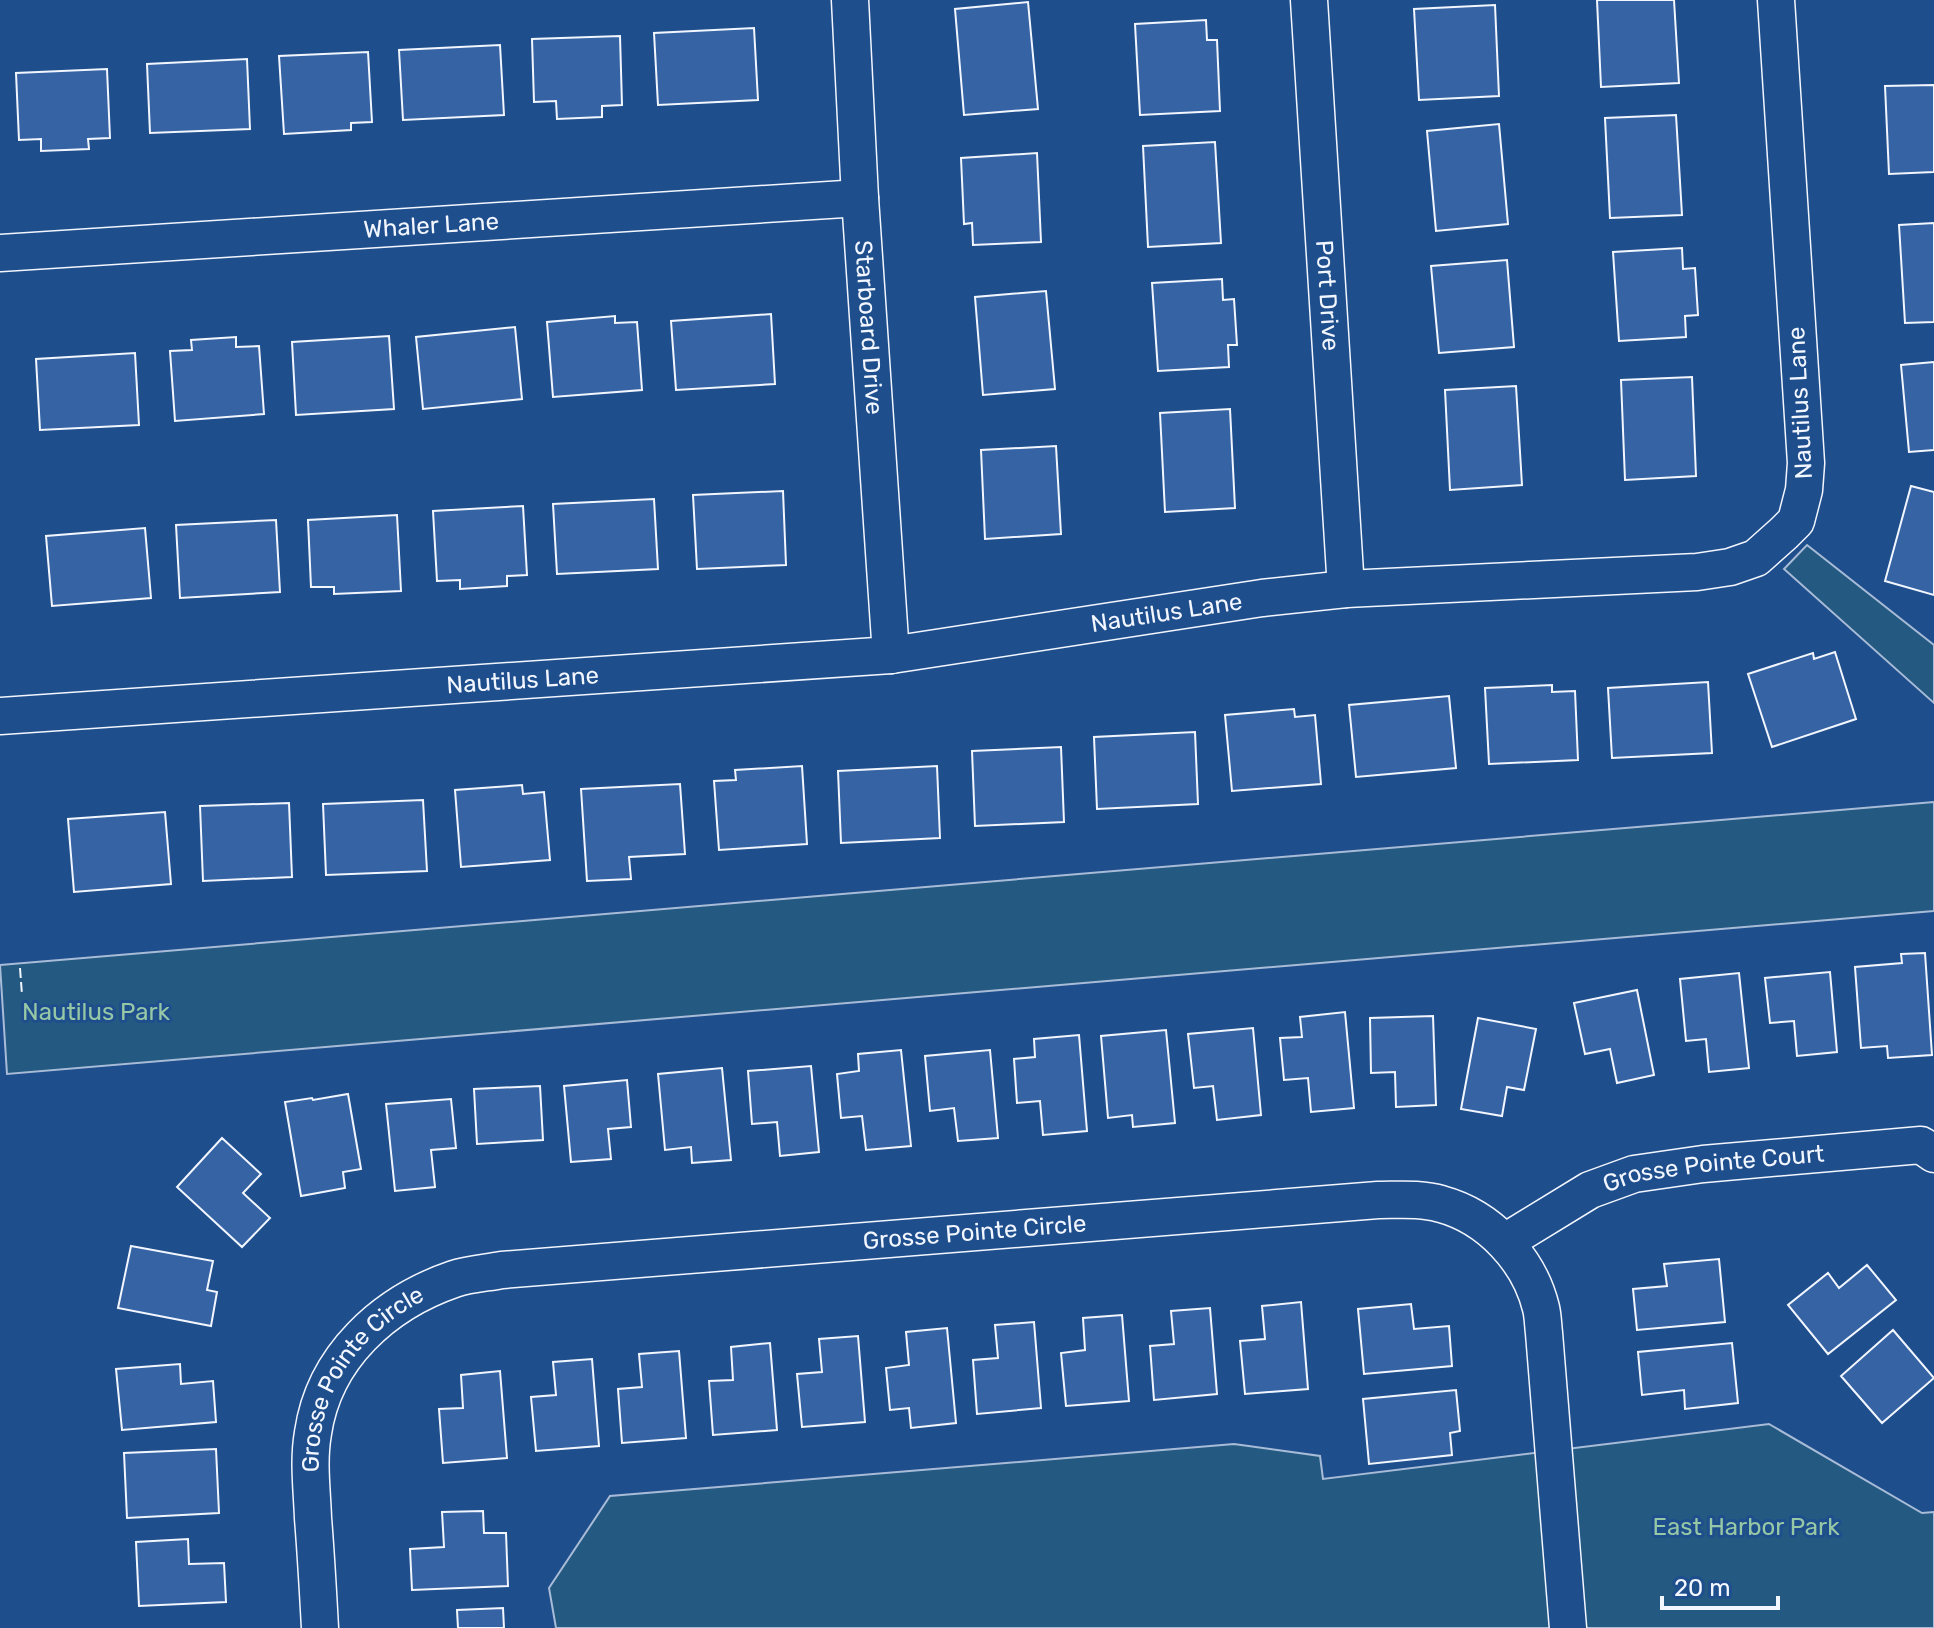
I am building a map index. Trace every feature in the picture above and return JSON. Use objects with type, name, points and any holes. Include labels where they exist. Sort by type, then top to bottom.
[{"type":"street","name":"Starboard Drive","points":[[850,0],[891,655]]},
{"type":"street","name":"Port Drive","points":[[1309,0],[1346,589]]},
{"type":"street","name":"Nautilus Lane","points":[[0,716],[891,655],[1262,598],[1346,589],[1697,572],[1730,567],[1756,558],[1796,521],[1804,490],[1806,463],[1776,0]]},
{"type":"street","name":"Whaler Lane","points":[[0,253],[860,198]]},
{"type":"street","name":"Grosse Pointe Court","points":[[1505,1242],[1590,1190],[1634,1174],[1703,1164],[1921,1145],[1934,1154]]},
{"type":"street","name":"Grosse Pointe Circle","points":[[320,1628],[310,1462],[313,1432],[322,1396],[344,1357],[367,1329],[399,1304],[457,1277],[502,1270],[1378,1200],[1416,1200],[1440,1204],[1469,1215],[1489,1227],[1505,1242],[1531,1279],[1541,1308],[1568,1628]]},
{"type":"green space","points":[[1807,545],[1934,645],[1934,703],[1784,569]]},
{"type":"green space","name":"Nautilus Park","points":[[1934,802],[1934,911],[7,1074],[0,965]]},
{"type":"green space","name":"East Harbor Park","points":[[1769,1424],[1922,1513],[1934,1512],[1934,1628],[556,1628],[549,1588],[610,1496],[1234,1444],[1320,1456],[1323,1479]]},
{"type":"building","points":[[1597,0],[1674,0],[1679,83],[1601,87]]},
{"type":"building","points":[[1028,2],[1038,109],[964,115],[955,9]]},
{"type":"building","points":[[1495,5],[1499,96],[1419,100],[1414,9]]},
{"type":"building","points":[[1206,20],[1207,40],[1217,40],[1220,111],[1140,115],[1135,24]]},
{"type":"building","points":[[754,28],[758,100],[658,105],[654,33]]},
{"type":"building","points":[[620,36],[622,105],[602,106],[602,117],[557,119],[556,101],[534,102],[532,39]]},
{"type":"building","points":[[500,45],[504,115],[403,120],[399,50]]},
{"type":"building","points":[[368,52],[372,122],[351,123],[351,130],[284,134],[279,56]]},
{"type":"building","points":[[247,59],[250,129],[150,133],[147,64]]},
{"type":"building","points":[[107,69],[110,138],[88,139],[89,149],[41,151],[41,139],[19,140],[16,73]]},
{"type":"building","points":[[1934,85],[1934,172],[1889,174],[1885,86]]},
{"type":"building","points":[[1676,115],[1682,215],[1610,218],[1605,118]]},
{"type":"building","points":[[1499,124],[1508,224],[1436,231],[1427,131]]},
{"type":"building","points":[[1215,142],[1221,243],[1148,247],[1143,146]]},
{"type":"building","points":[[1037,153],[1041,242],[973,245],[972,223],[964,224],[961,158]]},
{"type":"building","points":[[1934,223],[1934,322],[1905,323],[1899,225]]},
{"type":"building","points":[[1682,248],[1683,269],[1695,268],[1698,315],[1685,316],[1686,337],[1619,341],[1613,252]]},
{"type":"building","points":[[1507,260],[1514,347],[1439,353],[1431,266]]},
{"type":"building","points":[[1222,279],[1223,300],[1234,299],[1237,345],[1228,345],[1229,367],[1158,371],[1152,283]]},
{"type":"building","points":[[1046,291],[1055,389],[983,395],[975,297]]},
{"type":"building","points":[[771,314],[775,384],[676,390],[671,321]]},
{"type":"building","points":[[615,316],[615,323],[637,322],[642,390],[553,397],[547,322]]},
{"type":"building","points":[[515,327],[522,399],[423,409],[416,337]]},
{"type":"building","points":[[389,336],[394,409],[296,415],[292,342]]},
{"type":"building","points":[[236,337],[236,347],[259,346],[264,414],[175,421],[170,351],[192,350],[191,340]]},
{"type":"building","points":[[135,353],[139,425],[40,430],[36,359]]},
{"type":"building","points":[[1934,362],[1934,450],[1909,452],[1901,365]]},
{"type":"building","points":[[1692,377],[1696,476],[1625,480],[1621,380]]},
{"type":"building","points":[[1516,386],[1522,485],[1450,490],[1445,390]]},
{"type":"building","points":[[1230,409],[1235,508],[1165,512],[1160,413]]},
{"type":"building","points":[[1056,446],[1061,534],[985,539],[981,450]]},
{"type":"building","points":[[1911,486],[1934,492],[1934,595],[1885,581]]},
{"type":"building","points":[[783,491],[786,565],[697,569],[693,495]]},
{"type":"building","points":[[654,499],[658,569],[557,574],[553,504]]},
{"type":"building","points":[[523,506],[527,575],[507,576],[507,586],[460,589],[460,580],[437,581],[433,511]]},
{"type":"building","points":[[397,515],[401,591],[334,594],[334,587],[311,587],[308,520]]},
{"type":"building","points":[[276,520],[280,592],[180,598],[176,525]]},
{"type":"building","points":[[145,528],[151,598],[52,606],[46,536]]},
{"type":"building","points":[[1835,652],[1856,719],[1772,747],[1748,674],[1813,653],[1814,659]]},
{"type":"building","points":[[1708,682],[1712,753],[1612,758],[1608,688]]},
{"type":"building","points":[[1552,685],[1552,692],[1575,691],[1578,760],[1489,764],[1485,688]]},
{"type":"building","points":[[1449,696],[1456,768],[1356,777],[1349,705]]},
{"type":"building","points":[[1294,709],[1295,717],[1315,715],[1321,784],[1232,791],[1225,715]]},
{"type":"building","points":[[1195,732],[1198,804],[1097,809],[1094,737]]},
{"type":"building","points":[[1061,747],[1064,822],[975,826],[972,751]]},
{"type":"building","points":[[802,766],[807,844],[719,850],[714,781],[736,780],[735,770]]},
{"type":"building","points":[[937,766],[940,838],[841,843],[838,771]]},
{"type":"building","points":[[680,784],[685,854],[629,857],[631,879],[587,881],[581,789]]},
{"type":"building","points":[[522,785],[523,794],[544,792],[550,860],[461,867],[455,790]]},
{"type":"building","points":[[423,800],[427,871],[326,875],[323,804]]},
{"type":"building","points":[[289,803],[292,877],[203,881],[200,806]]},
{"type":"building","points":[[165,812],[171,884],[74,892],[68,819]]},
{"type":"building","points":[[1925,953],[1932,1055],[1888,1058],[1887,1046],[1861,1048],[1855,967],[1902,963],[1901,954]]},
{"type":"building","points":[[1830,972],[1837,1052],[1797,1056],[1794,1021],[1770,1023],[1765,978]]},
{"type":"building","points":[[1739,973],[1749,1068],[1709,1072],[1706,1039],[1686,1041],[1680,979]]},
{"type":"building","points":[[1637,990],[1654,1075],[1617,1083],[1610,1049],[1585,1054],[1574,1003]]},
{"type":"building","points":[[1345,1012],[1354,1108],[1311,1112],[1308,1078],[1284,1080],[1280,1038],[1302,1037],[1300,1017]]},
{"type":"building","points":[[1433,1016],[1436,1105],[1396,1107],[1395,1072],[1371,1073],[1370,1018]]},
{"type":"building","points":[[1478,1018],[1536,1029],[1524,1090],[1507,1087],[1502,1116],[1461,1109]]},
{"type":"building","points":[[1253,1028],[1261,1115],[1217,1120],[1213,1086],[1194,1088],[1188,1034]]},
{"type":"building","points":[[1166,1030],[1175,1123],[1133,1127],[1132,1115],[1108,1118],[1101,1036]]},
{"type":"building","points":[[1079,1035],[1087,1131],[1043,1135],[1040,1101],[1017,1103],[1014,1059],[1035,1057],[1034,1039]]},
{"type":"building","points":[[901,1050],[911,1146],[866,1150],[862,1116],[841,1118],[837,1074],[859,1071],[858,1054]]},
{"type":"building","points":[[990,1050],[998,1138],[958,1141],[954,1108],[930,1111],[925,1056]]},
{"type":"building","points":[[811,1066],[819,1152],[780,1156],[777,1122],[752,1124],[748,1071]]},
{"type":"building","points":[[722,1068],[731,1160],[692,1163],[691,1147],[665,1150],[658,1074]]},
{"type":"building","points":[[627,1080],[631,1127],[608,1129],[611,1159],[571,1162],[564,1086]]},
{"type":"building","points":[[540,1086],[543,1140],[477,1144],[474,1089]]},
{"type":"building","points":[[348,1094],[361,1169],[343,1172],[345,1188],[301,1196],[285,1102]]},
{"type":"building","points":[[451,1099],[456,1148],[431,1150],[435,1187],[395,1191],[386,1104]]},
{"type":"building","points":[[222,1138],[261,1174],[243,1193],[270,1218],[242,1247],[177,1187]]},
{"type":"building","points":[[131,1246],[213,1261],[207,1290],[217,1292],[211,1326],[118,1308]]},
{"type":"building","points":[[1719,1259],[1725,1322],[1637,1330],[1633,1289],[1667,1286],[1664,1264]]},
{"type":"building","points":[[1867,1265],[1896,1300],[1828,1354],[1788,1305],[1828,1273],[1839,1288]]},
{"type":"building","points":[[1301,1302],[1308,1389],[1245,1394],[1240,1341],[1265,1339],[1262,1306]]},
{"type":"building","points":[[1411,1304],[1414,1329],[1449,1326],[1452,1366],[1364,1374],[1358,1309]]},
{"type":"building","points":[[1210,1308],[1217,1394],[1154,1400],[1150,1346],[1174,1344],[1171,1311]]},
{"type":"building","points":[[1122,1315],[1129,1401],[1066,1406],[1061,1353],[1085,1350],[1083,1318]]},
{"type":"building","points":[[1034,1322],[1041,1408],[977,1414],[973,1360],[998,1358],[995,1325]]},
{"type":"building","points":[[947,1328],[956,1423],[911,1428],[909,1408],[890,1410],[886,1368],[909,1365],[906,1332]]},
{"type":"building","points":[[1893,1330],[1934,1378],[1882,1423],[1841,1376]]},
{"type":"building","points":[[858,1336],[865,1422],[802,1427],[797,1374],[822,1372],[819,1339]]},
{"type":"building","points":[[770,1343],[777,1430],[713,1435],[709,1381],[733,1380],[731,1347]]},
{"type":"building","points":[[1732,1343],[1738,1403],[1685,1409],[1684,1390],[1642,1395],[1638,1352]]},
{"type":"building","points":[[679,1351],[686,1438],[622,1443],[618,1389],[642,1387],[639,1354]]},
{"type":"building","points":[[592,1359],[599,1446],[536,1451],[531,1397],[556,1395],[553,1362]]},
{"type":"building","points":[[180,1364],[181,1384],[213,1381],[216,1422],[122,1430],[116,1369]]},
{"type":"building","points":[[500,1371],[507,1458],[443,1463],[439,1409],[463,1408],[461,1375]]},
{"type":"building","points":[[1456,1390],[1460,1431],[1450,1433],[1452,1455],[1369,1464],[1363,1399]]},
{"type":"building","points":[[216,1449],[219,1513],[127,1518],[124,1453]]},
{"type":"building","points":[[483,1511],[484,1533],[506,1533],[508,1586],[412,1590],[410,1549],[444,1547],[442,1512]]},
{"type":"building","points":[[188,1539],[189,1564],[224,1563],[226,1602],[139,1606],[136,1542]]},
{"type":"building","points":[[503,1608],[504,1628],[458,1628],[457,1610]]},
{"type":"fence","points":[[20,968],[22,995]]}]
